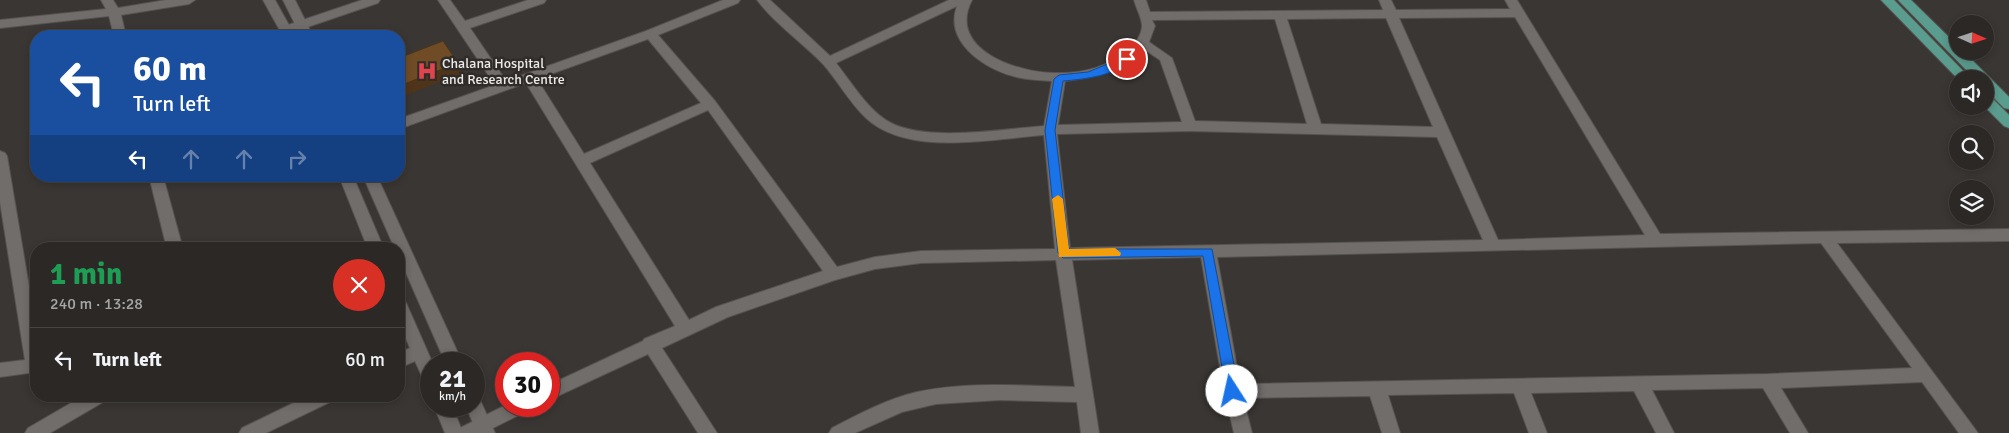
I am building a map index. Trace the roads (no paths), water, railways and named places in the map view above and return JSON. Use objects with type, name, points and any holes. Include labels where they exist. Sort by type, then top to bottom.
[{"type":"main road","points":[[1887,0],[1956,70]]},
{"type":"main road","points":[[1904,0],[1974,70]]},
{"type":"main road","points":[[1994,90],[2009,104]]},
{"type":"main road","points":[[1994,108],[2009,123]]},
{"type":"street","points":[[107,0],[114,12],[118,30]]},
{"type":"street","points":[[0,24],[114,12],[190,0]]},
{"type":"street","points":[[269,0],[286,30]]},
{"type":"street","points":[[289,0],[304,30]]},
{"type":"street","points":[[293,30],[302,24],[374,0]]},
{"type":"street","points":[[444,0],[503,86]]},
{"type":"street","points":[[463,26],[540,0]]},
{"type":"street","points":[[405,122],[650,34],[734,0]]},
{"type":"street","points":[[763,0],[828,62],[870,114],[886,126],[910,134],[940,138],[1050,130],[1190,126],[1442,132]]},
{"type":"street","points":[[828,62],[959,0]]},
{"type":"street","points":[[966,0],[961,12],[961,30],[968,43],[980,55],[1001,68],[1014,72],[1029,76],[1059,79],[1089,75],[1127,59],[1142,43],[1148,25],[1148,16],[1140,0]]},
{"type":"street","points":[[1385,0],[1494,246]]},
{"type":"street","points":[[1511,0],[1656,240]]},
{"type":"street","points":[[1148,16],[1519,13]]},
{"type":"street","points":[[1280,15],[1315,129]]},
{"type":"street","points":[[650,34],[710,104],[833,274]]},
{"type":"street","points":[[1142,43],[1166,58],[1190,126]]},
{"type":"street","points":[[530,77],[685,328]]},
{"type":"street","points":[[1059,79],[1050,130],[1063,253],[1090,433]]},
{"type":"street","points":[[580,160],[710,104]]},
{"type":"street","points":[[0,156],[30,335]]},
{"type":"street","points":[[158,182],[173,242]]},
{"type":"street","points":[[348,182],[373,242]]},
{"type":"street","points":[[373,182],[400,242]]},
{"type":"street","points":[[560,388],[722,312],[833,274],[875,263],[921,257],[1494,246],[1656,240],[2009,235]]},
{"type":"street","points":[[1825,238],[1969,433]]},
{"type":"street","points":[[1208,252],[1232,391],[1243,433]]},
{"type":"street","points":[[405,253],[451,352]]},
{"type":"street","points":[[405,323],[420,351],[405,359]]},
{"type":"street","points":[[650,344],[708,433]]},
{"type":"street","points":[[0,370],[30,366]]},
{"type":"street","points":[[1232,391],[1768,381],[1926,375]]},
{"type":"street","points":[[1768,381],[1799,433]]},
{"type":"street","points":[[1639,383],[1665,433]]},
{"type":"street","points":[[1520,386],[1538,433]]},
{"type":"street","points":[[1377,389],[1391,433]]},
{"type":"street","points":[[838,433],[864,428],[916,400],[960,394],[1084,395]]},
{"type":"street","points":[[34,433],[88,402]]},
{"type":"street","points":[[248,433],[313,402]]},
{"type":"street","points":[[447,417],[454,433]]},
{"type":"street","points":[[480,417],[485,429]]},
{"type":"street","points":[[466,433],[485,429],[504,417]]},
{"type":"place","name":"Chalana Hospital and Research Centre","points":[[427,71]]}]
